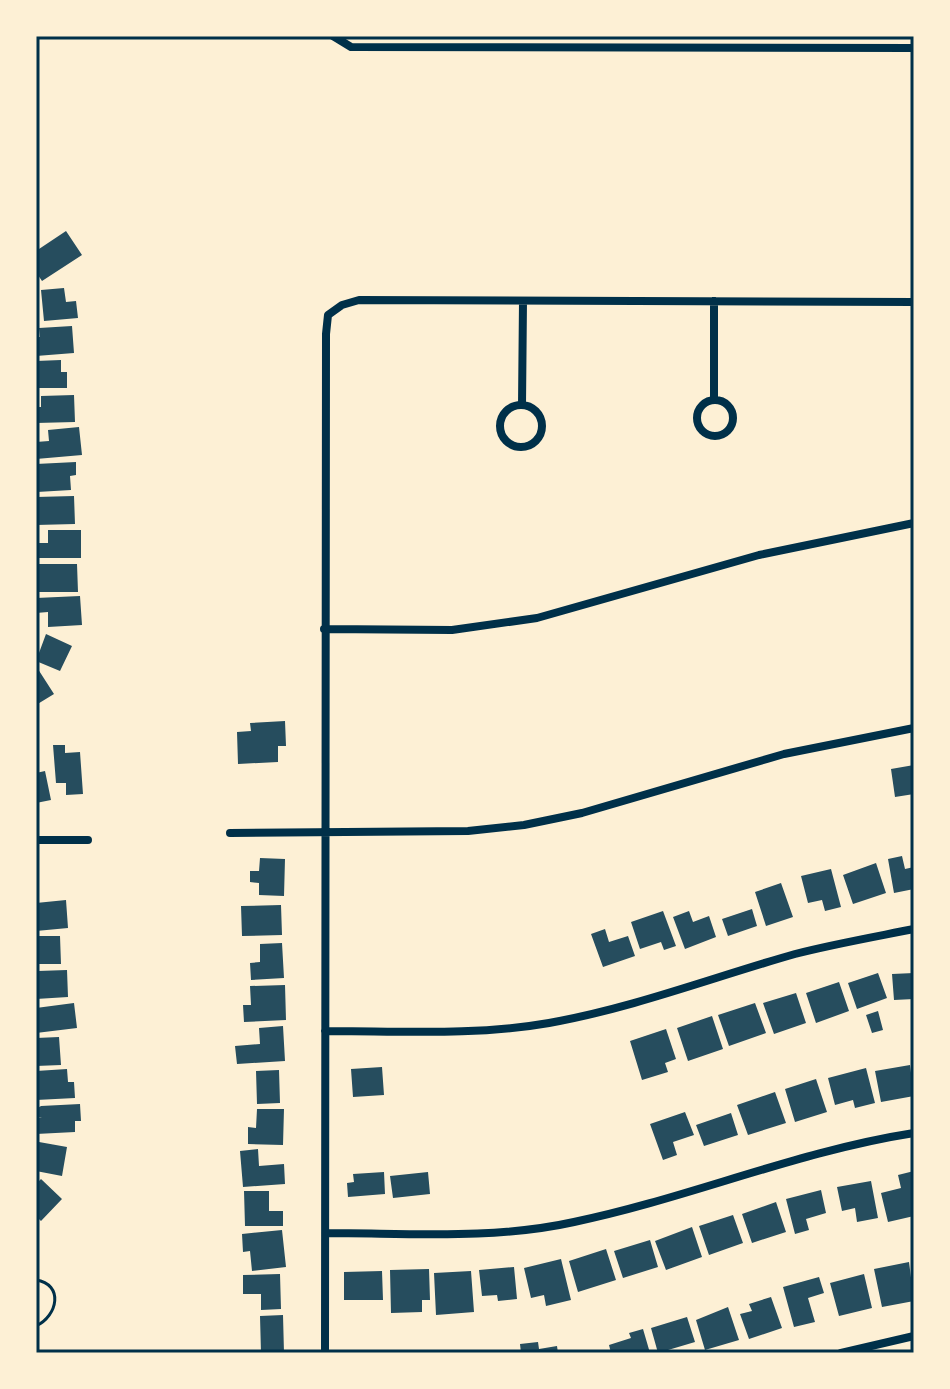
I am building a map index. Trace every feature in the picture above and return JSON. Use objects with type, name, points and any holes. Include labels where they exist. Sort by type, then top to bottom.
[{"type":"street","points":[[333,36],[351,47],[914,48]]},
{"type":"street","points":[[325,1353],[324,629],[328,315],[342,305],[359,300],[914,302]]},
{"type":"street","points":[[522,405],[523,301]]},
{"type":"street","points":[[714,301],[714,400]]},
{"type":"street","points":[[714,400],[724,403],[733,417],[730,427],[710,435],[700,428],[697,416],[703,405],[714,400]]},
{"type":"street","points":[[522,405],[539,414],[542,427],[533,444],[520,447],[507,441],[500,429],[500,421],[508,409],[522,405]]},
{"type":"street","points":[[324,629],[452,630],[537,618],[759,555],[914,523]]},
{"type":"street","points":[[230,833],[468,831],[524,825],[582,813],[771,758],[914,728]]},
{"type":"street","points":[[36,840],[88,840]]},
{"type":"street","points":[[325,1031],[465,1032],[552,1022],[603,1011],[798,954],[914,929]]},
{"type":"street","points":[[326,1233],[480,1234],[572,1223],[813,1155],[914,1133]]},
{"type":"street","points":[[841,1353],[914,1336]]},
{"type":"path","points":[[36,1280],[51,1286],[56,1301],[49,1317],[36,1326]]},
{"type":"building","points":[[66,231],[82,255],[42,281],[36,272],[36,251]]},
{"type":"building","points":[[64,288],[66,302],[76,301],[78,318],[44,321],[41,290]]},
{"type":"building","points":[[72,326],[74,353],[36,356],[39,328]]},
{"type":"building","points":[[61,360],[61,372],[67,372],[67,388],[36,388],[36,361]]},
{"type":"building","points":[[74,395],[75,422],[36,423],[36,407],[41,407],[41,396]]},
{"type":"building","points":[[79,427],[82,455],[36,459],[36,442],[49,441],[48,430]]},
{"type":"building","points":[[76,462],[76,475],[70,476],[71,490],[37,492],[36,464]]},
{"type":"building","points":[[74,496],[75,524],[36,525],[36,497]]},
{"type":"building","points":[[48,530],[81,530],[81,558],[36,558],[36,543],[48,543]]},
{"type":"building","points":[[39,564],[77,564],[78,592],[36,592]]},
{"type":"building","points":[[80,596],[82,625],[48,627],[48,612],[36,613],[36,598]]},
{"type":"building","points":[[46,634],[72,646],[60,671],[36,661]]},
{"type":"building","points":[[36,666],[54,694],[36,705]]},
{"type":"building","points":[[285,721],[286,746],[278,746],[278,762],[238,764],[237,732],[251,731],[250,723]]},
{"type":"building","points":[[53,745],[65,745],[65,753],[80,752],[83,794],[66,795],[66,783],[56,783]]},
{"type":"building","points":[[914,765],[914,794],[895,797],[891,769]]},
{"type":"building","points":[[45,771],[51,800],[36,803],[36,773]]},
{"type":"building","points":[[902,856],[905,869],[914,867],[914,889],[894,893],[888,859]]},
{"type":"building","points":[[260,858],[285,859],[284,896],[259,895],[259,883],[250,882],[250,871],[259,871]]},
{"type":"building","points":[[876,863],[886,893],[853,904],[843,875]]},
{"type":"building","points":[[831,869],[841,907],[825,911],[822,900],[808,903],[801,876]]},
{"type":"building","points":[[781,883],[793,917],[766,926],[755,892]]},
{"type":"building","points":[[66,900],[68,928],[36,931],[36,903]]},
{"type":"building","points":[[281,905],[282,935],[242,936],[241,906]]},
{"type":"building","points":[[752,909],[757,926],[728,936],[722,919]]},
{"type":"building","points":[[663,911],[676,946],[664,950],[661,942],[640,949],[631,922]]},
{"type":"building","points":[[689,911],[693,922],[709,916],[716,937],[685,949],[673,917]]},
{"type":"building","points":[[605,929],[609,942],[628,936],[635,956],[603,967],[591,934]]},
{"type":"building","points":[[36,936],[60,936],[61,964],[36,964]]},
{"type":"building","points":[[282,943],[284,978],[251,980],[250,963],[260,962],[260,944]]},
{"type":"building","points":[[67,970],[68,997],[36,999],[38,971]]},
{"type":"building","points":[[878,973],[887,998],[857,1009],[848,983]]},
{"type":"building","points":[[914,973],[914,999],[894,1000],[892,974]]},
{"type":"building","points":[[839,982],[849,1011],[816,1023],[806,993]]},
{"type":"building","points":[[285,985],[286,1020],[244,1022],[243,1005],[251,1005],[250,986]]},
{"type":"building","points":[[796,993],[806,1023],[774,1034],[763,1003]]},
{"type":"building","points":[[74,1003],[77,1028],[36,1033],[36,1008]]},
{"type":"building","points":[[755,1003],[766,1033],[729,1046],[718,1015]]},
{"type":"building","points":[[878,1011],[883,1030],[872,1033],[866,1015]]},
{"type":"building","points":[[712,1016],[723,1049],[688,1061],[677,1028]]},
{"type":"building","points":[[283,1026],[285,1061],[237,1064],[235,1046],[260,1044],[259,1028]]},
{"type":"building","points":[[666,1029],[676,1059],[665,1063],[668,1072],[642,1080],[630,1041]]},
{"type":"building","points":[[59,1037],[61,1065],[36,1066],[36,1038]]},
{"type":"building","points":[[910,1065],[914,1096],[881,1102],[875,1071]]},
{"type":"building","points":[[382,1067],[384,1095],[353,1097],[351,1069]]},
{"type":"building","points":[[866,1068],[875,1103],[855,1108],[853,1100],[835,1105],[828,1078]]},
{"type":"building","points":[[67,1069],[68,1082],[74,1082],[75,1098],[36,1100],[36,1071]]},
{"type":"building","points":[[279,1070],[280,1103],[257,1104],[256,1071]]},
{"type":"building","points":[[816,1079],[827,1112],[795,1122],[785,1089]]},
{"type":"building","points":[[775,1092],[786,1123],[748,1135],[737,1105]]},
{"type":"building","points":[[80,1104],[81,1121],[75,1121],[75,1132],[36,1134],[36,1118],[42,1117],[36,1117],[36,1109],[41,1106]]},
{"type":"building","points":[[257,1109],[284,1109],[283,1145],[248,1144],[248,1127],[256,1128]]},
{"type":"building","points":[[685,1112],[694,1135],[673,1142],[677,1155],[663,1160],[650,1124]]},
{"type":"building","points":[[731,1113],[738,1135],[704,1146],[696,1125]]},
{"type":"building","points":[[39,1142],[67,1147],[62,1176],[36,1171]]},
{"type":"building","points":[[258,1149],[259,1166],[284,1164],[285,1184],[243,1187],[240,1151]]},
{"type":"building","points":[[914,1171],[914,1216],[888,1222],[881,1193],[901,1188],[898,1175]]},
{"type":"building","points":[[384,1172],[385,1194],[348,1197],[347,1183],[354,1182],[353,1174]]},
{"type":"building","points":[[428,1172],[430,1194],[393,1198],[390,1176]]},
{"type":"building","points":[[41,1179],[62,1199],[41,1221],[36,1216],[36,1184]]},
{"type":"building","points":[[871,1181],[878,1218],[857,1222],[855,1208],[842,1211],[837,1187]]},
{"type":"building","points":[[821,1190],[826,1213],[806,1219],[809,1230],[795,1234],[786,1199]]},
{"type":"building","points":[[244,1191],[269,1191],[269,1211],[283,1211],[283,1226],[245,1226]]},
{"type":"building","points":[[776,1202],[786,1232],[752,1243],[742,1214]]},
{"type":"building","points":[[733,1215],[743,1243],[709,1255],[699,1226]]},
{"type":"building","points":[[692,1227],[702,1257],[666,1270],[655,1241]]},
{"type":"building","points":[[282,1230],[286,1267],[252,1271],[250,1251],[243,1252],[242,1234]]},
{"type":"building","points":[[650,1240],[658,1267],[623,1278],[614,1251]]},
{"type":"building","points":[[606,1249],[616,1280],[578,1292],[569,1261]]},
{"type":"building","points":[[561,1259],[571,1300],[546,1306],[544,1295],[531,1298],[524,1268]]},
{"type":"building","points":[[909,1262],[914,1301],[882,1307],[874,1269]]},
{"type":"building","points":[[514,1267],[517,1299],[498,1301],[497,1295],[482,1296],[479,1270]]},
{"type":"building","points":[[429,1269],[430,1300],[422,1300],[422,1312],[391,1313],[390,1270]]},
{"type":"building","points":[[382,1271],[383,1300],[344,1300],[344,1272]]},
{"type":"building","points":[[471,1271],[474,1312],[436,1315],[434,1273]]},
{"type":"building","points":[[280,1274],[281,1309],[261,1310],[261,1294],[243,1294],[243,1275]]},
{"type":"building","points":[[864,1274],[872,1308],[839,1316],[830,1283]]},
{"type":"building","points":[[819,1277],[824,1293],[808,1298],[815,1322],[794,1327],[783,1287]]},
{"type":"building","points":[[771,1297],[782,1328],[749,1339],[740,1314],[752,1311],[749,1304]]},
{"type":"building","points":[[728,1307],[739,1340],[705,1350],[696,1320]]},
{"type":"building","points":[[283,1315],[284,1353],[261,1353],[260,1316]]},
{"type":"building","points":[[687,1317],[695,1342],[658,1353],[651,1328]]},
{"type":"building","points":[[643,1329],[650,1353],[611,1353],[609,1345],[631,1338],[629,1333]]},
{"type":"building","points":[[538,1342],[539,1349],[557,1346],[558,1353],[521,1353],[520,1344]]}]
